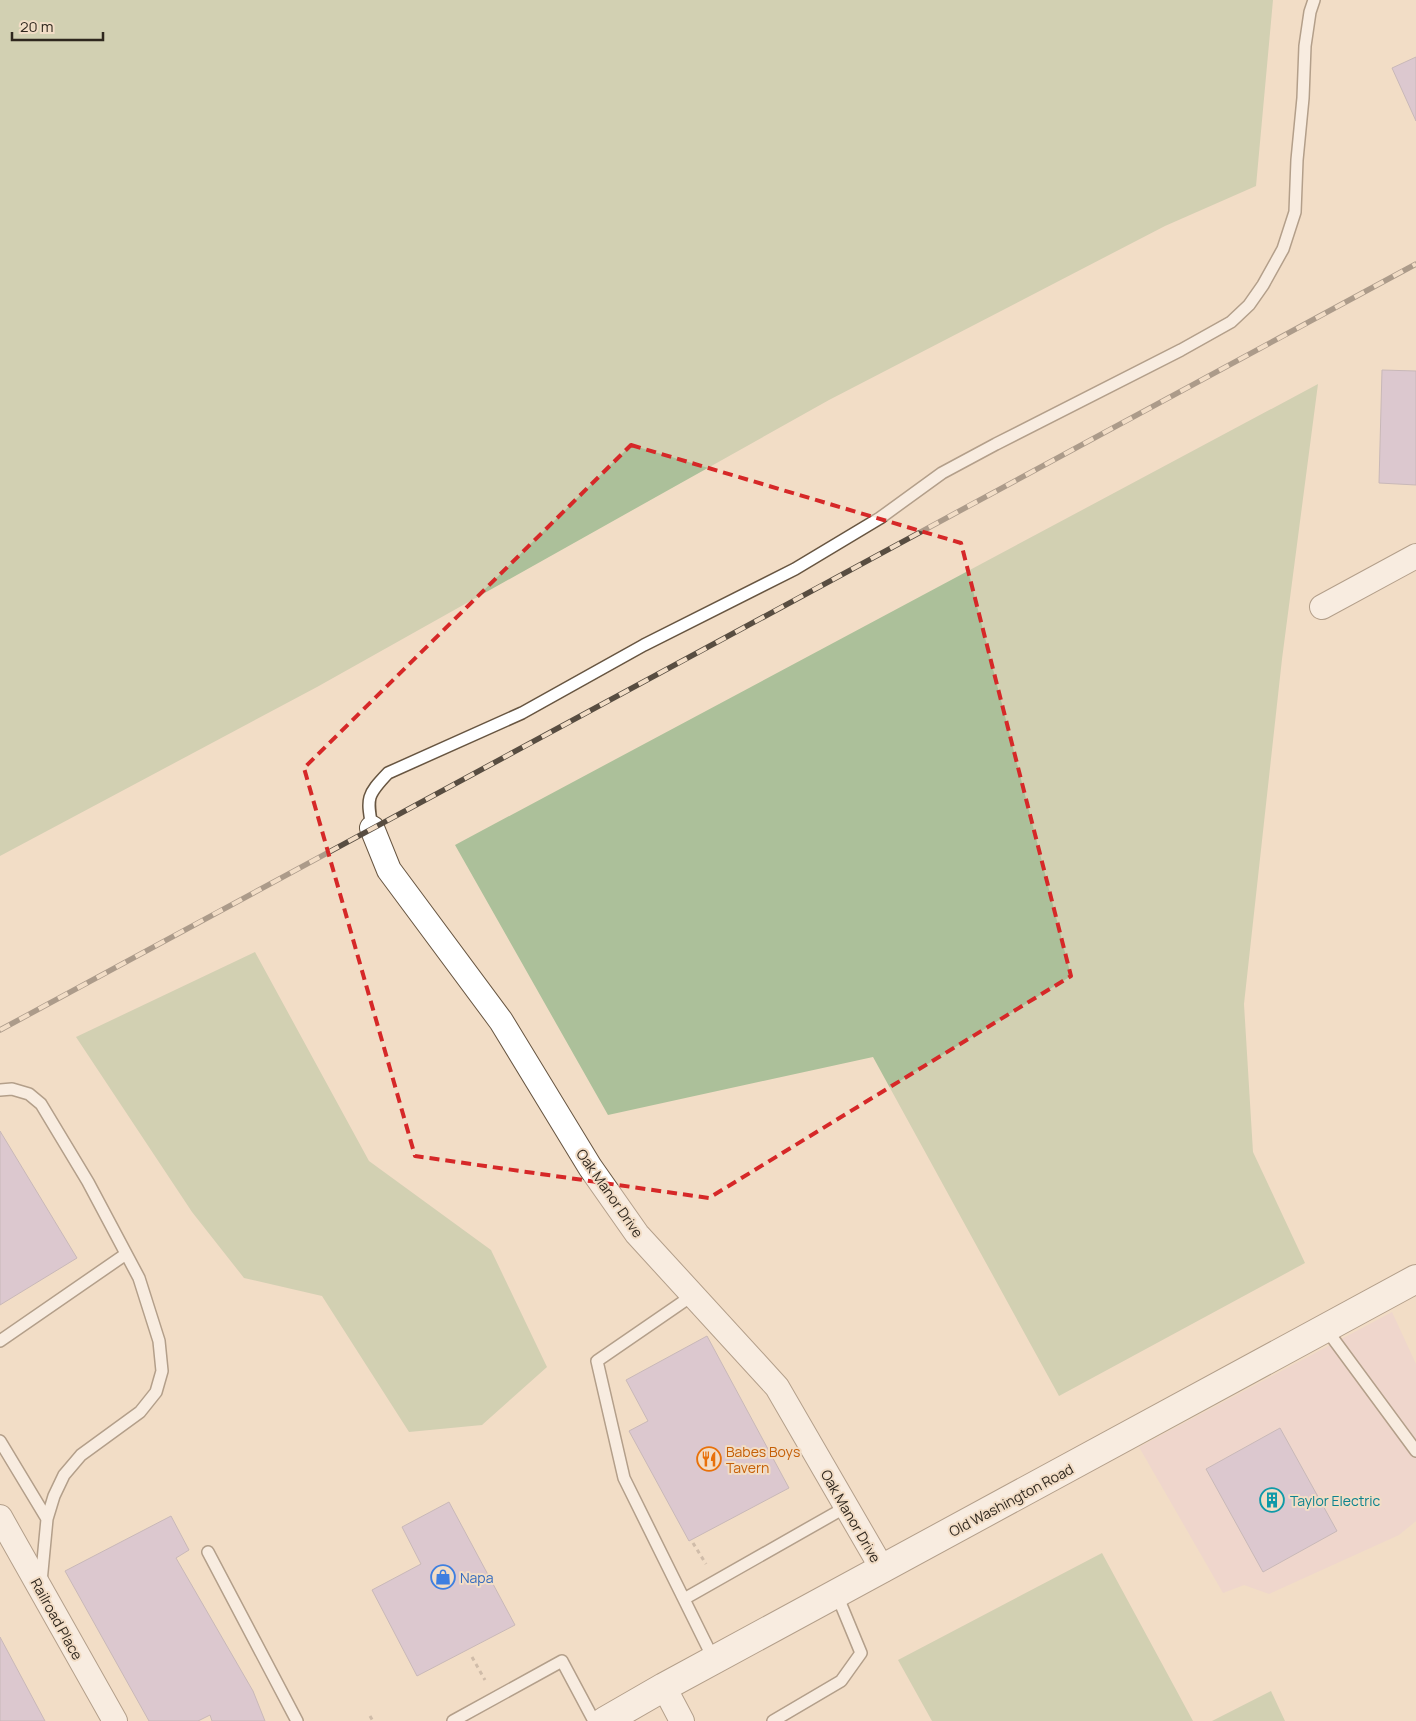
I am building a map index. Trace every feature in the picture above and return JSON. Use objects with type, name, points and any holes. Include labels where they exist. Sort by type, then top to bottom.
[{"type":"main road","name":"Old Washington Road","points":[[605,1721],[664,1687],[837,1595],[1416,1279]]},
{"type":"street","points":[[1322,607],[1416,556]]},
{"type":"street","name":"Oak Manor Drive","points":[[372,828],[389,870],[501,1021],[590,1167],[637,1234],[777,1387],[883,1570]]},
{"type":"street","name":"Railroad Place","points":[[0,1517],[115,1721]]},
{"type":"street","points":[[664,1687],[682,1721]]},
{"type":"lane","points":[[372,828],[368,804],[373,788],[388,773],[522,713],[644,645],[794,569],[880,518],[942,473],[1231,322],[1264,285],[1284,250],[1295,212],[1297,160],[1304,98],[1305,46],[1310,12],[1314,0]]},
{"type":"lane","points":[[0,1090],[12,1089],[28,1094],[41,1104],[88,1182],[139,1278],[158,1341],[162,1371],[156,1392],[140,1412],[81,1455],[64,1475],[54,1496],[47,1519],[40,1589]]},
{"type":"lane","points":[[0,1341],[126,1254]]},
{"type":"lane","points":[[693,1295],[598,1361],[624,1478],[714,1660]]},
{"type":"lane","points":[[1326,1329],[1416,1451]]},
{"type":"lane","points":[[0,1441],[47,1519]]},
{"type":"lane","points":[[684,1600],[846,1507]]},
{"type":"lane","points":[[208,1552],[297,1721]]},
{"type":"lane","points":[[773,1721],[841,1681],[861,1653],[837,1595]]},
{"type":"lane","points":[[454,1721],[562,1661],[594,1721]]},
{"type":"path","points":[[370,1716],[374,1721]]},
{"type":"highlighted area","points":[[631,445],[961,543],[1071,976],[709,1198],[415,1156],[304,768]]},
{"type":"shaded area","points":[[1392,1312],[1416,1364],[1416,1521],[1399,1535],[1269,1594],[1244,1585],[1223,1593],[1139,1447]]},
{"type":"green space","points":[[0,0],[1273,0],[1256,186],[1165,226],[829,400],[317,687],[0,856]]},
{"type":"green space","points":[[1318,384],[1282,659],[1244,1004],[1253,1152],[1305,1263],[1059,1396],[873,1057],[608,1115],[455,845]]},
{"type":"green space","points":[[255,952],[369,1161],[491,1250],[547,1367],[482,1425],[409,1432],[322,1296],[244,1278],[192,1212],[76,1037]]},
{"type":"green space","points":[[1102,1553],[1193,1721],[932,1721],[898,1660]]},
{"type":"green space","points":[[1271,1691],[1285,1721],[1212,1721]]},
{"type":"building","points":[[1416,57],[1416,121],[1392,68]]},
{"type":"building","points":[[1382,370],[1416,371],[1416,485],[1379,483]]},
{"type":"building","points":[[0,1131],[77,1258],[0,1305]]},
{"type":"building","name":"Babes Boys Tavern","points":[[707,1336],[789,1488],[689,1541],[629,1431],[648,1421],[626,1380]]},
{"type":"building","name":"Taylor Electric","points":[[1280,1428],[1337,1531],[1263,1572],[1206,1469]]},
{"type":"building","name":"Napa","points":[[449,1502],[515,1625],[417,1676],[372,1590],[421,1564],[402,1527]]},
{"type":"building","points":[[171,1516],[189,1550],[176,1558],[253,1691],[265,1721],[212,1721],[210,1715],[198,1721],[149,1721],[65,1571]]},
{"type":"building","points":[[0,1637],[45,1721],[0,1721]]},
{"type":"railway","points":[[0,1030],[1416,264]]},
{"type":"place","name":"Babes Boys Tavern","points":[[709,1459]]},
{"type":"place","name":"Taylor Electric","points":[[1272,1500]]},
{"type":"place","name":"Napa","points":[[443,1577]]}]
